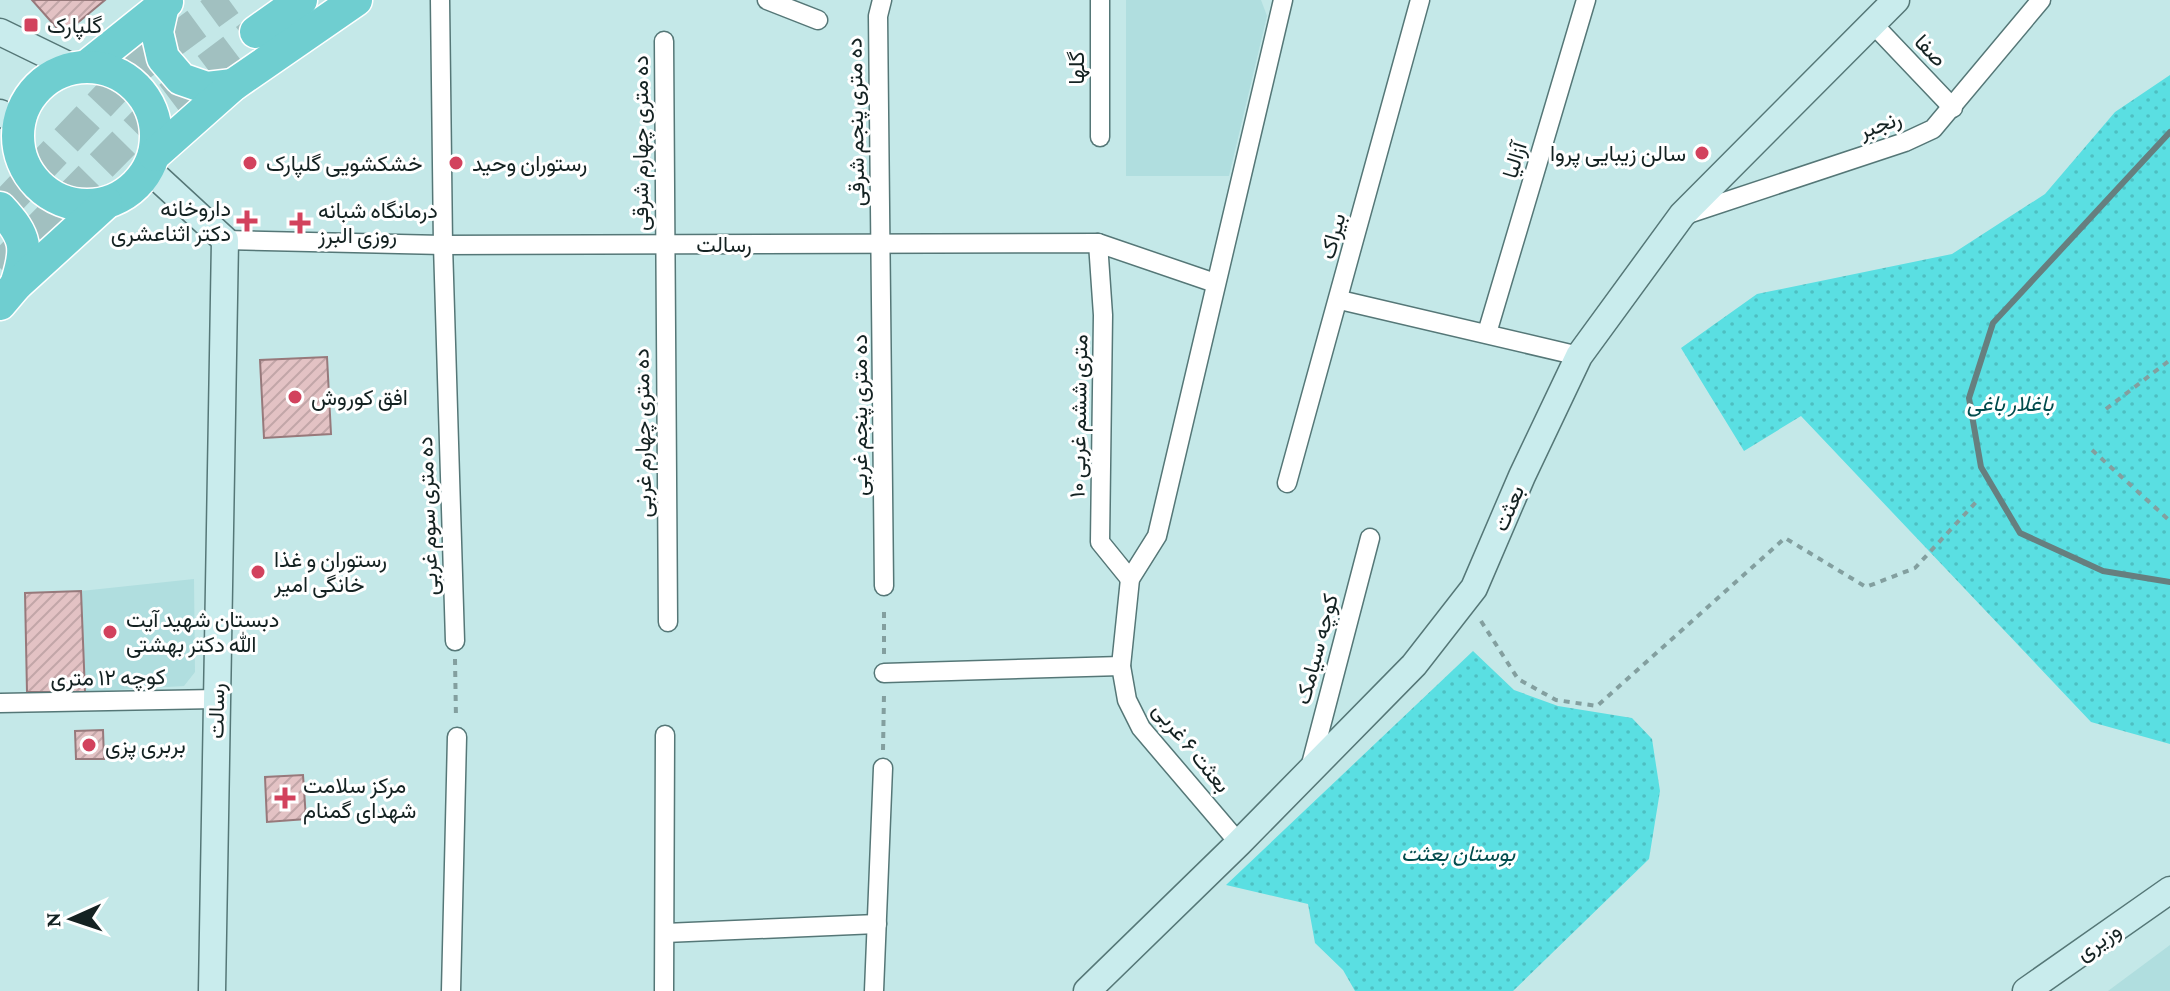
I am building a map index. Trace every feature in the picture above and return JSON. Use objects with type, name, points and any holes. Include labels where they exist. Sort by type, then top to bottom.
[{"type":"highway","points":[[256,32],[301,0]]},
{"type":"highway","points":[[166,3],[80,66],[57,73],[32,92],[9,130],[30,175],[44,191],[64,202],[84,206],[106,203],[123,196],[137,184],[151,162],[233,85],[356,0]]},
{"type":"highway","points":[[166,3],[157,32],[163,58],[181,79],[207,88],[233,85]]},
{"type":"highway","points":[[80,66],[108,69],[128,79],[143,94],[153,113],[157,134],[151,162]]},
{"type":"highway","points":[[8,294],[106,203]]},
{"type":"highway","points":[[0,208],[18,228],[25,256],[8,294]]},
{"type":"main road","name":"بعثت","points":[[1087,991],[1239,843],[1414,665],[1474,588],[1522,476],[1579,356],[1682,215],[1896,0]]},
{"type":"main road","points":[[0,32],[80,66]]},
{"type":"main road","points":[[151,162],[225,240]]},
{"type":"main road","name":"رسالت","points":[[212,991],[225,240]]},
{"type":"main road","name":"وزیری","points":[[2026,991],[2170,890]]},
{"type":"street","name":"ده متری سوم غربی","points":[[440,0],[443,245],[455,641]]},
{"type":"street","points":[[767,0],[818,20]]},
{"type":"street","name":"ده متری پنجم شرقی","points":[[881,244],[878,16],[882,0]]},
{"type":"street","name":"گلها","points":[[1100,0],[1100,137]]},
{"type":"street","points":[[1130,579],[1157,536],[1283,0]]},
{"type":"street","name":"بیراک","points":[[1287,483],[1340,300],[1420,0]]},
{"type":"street","name":"آزالیا","points":[[1487,333],[1586,0]]},
{"type":"street","name":"رنجبر","points":[[1682,215],[1905,142],[1933,129],[2041,0]]},
{"type":"street","name":"صفا","points":[[1874,25],[1953,108]]},
{"type":"street","name":"ده متری چهارم شرقی","points":[[664,41],[665,244]]},
{"type":"street","name":"رسالت","points":[[225,240],[443,245],[1098,243],[1215,283]]},
{"type":"street","name":"۱۰ متری ششم غربی","points":[[1098,243],[1103,315],[1100,542],[1130,579]]},
{"type":"street","name":"ده متری چهارم غربی","points":[[665,244],[668,622]]},
{"type":"street","name":"ده متری پنجم غربی","points":[[881,244],[884,586]]},
{"type":"street","points":[[1340,300],[1579,356]]},
{"type":"street","name":"کوچه سیامک","points":[[1309,771],[1370,538]]},
{"type":"street","name":"بعثت ۶ غربی","points":[[1130,579],[1121,666],[1127,700],[1141,728],[1239,843]]},
{"type":"street","points":[[884,673],[1121,666]]},
{"type":"street","name":"کوچه ۱۲ متری","points":[[0,703],[216,699]]},
{"type":"street","points":[[664,991],[665,735]]},
{"type":"street","points":[[451,991],[457,737]]},
{"type":"street","points":[[874,991],[883,768]]},
{"type":"street","points":[[665,933],[877,924]]},
{"type":"path","points":[[2106,409],[2170,360]]},
{"type":"path","points":[[2092,450],[2170,521]]},
{"type":"path","points":[[1466,597],[1518,679],[1556,700],[1597,706],[1785,538],[1866,587],[1915,568],[1978,500]]},
{"type":"path","points":[[883,768],[884,586]]},
{"type":"path","points":[[455,641],[457,737]]},
{"type":"shaded area","points":[[1126,0],[1261,0],[1267,16],[1229,176],[1126,176]]},
{"type":"shaded area","name":"دبستان شهید آیت الله دکتر بهشتی","points":[[194,579],[195,672],[184,686],[27,692],[25,593],[81,591]]},
{"type":"shaded area","points":[[2170,945],[2170,991],[2108,991]]},
{"type":"green space","name":"باغلار باغی","points":[[2170,75],[2170,744],[2091,722],[1801,416],[1744,451],[1681,348],[1757,294],[1952,254],[2045,194],[2115,112]]},
{"type":"green space","name":"بوستان بعثت","points":[[1473,651],[1514,690],[1558,706],[1632,718],[1652,739],[1660,791],[1649,859],[1513,991],[1355,991],[1343,970],[1315,943],[1308,904],[1226,885]]},
{"type":"building","points":[[32,0],[105,0],[69,30],[56,27]]},
{"type":"building","name":"افق کوروش","points":[[327,357],[331,434],[264,438],[260,360]]},
{"type":"building","points":[[81,591],[85,692],[27,692],[25,593]]},
{"type":"building","name":"بربری پزی","points":[[103,730],[104,759],[76,759],[75,731]]},
{"type":"building","name":"مرکز سلامت شهدای گمنام","points":[[303,775],[306,819],[267,822],[265,777]]},
{"type":"tunnel","points":[[0,210],[131,72],[229,0]]},
{"type":"tunnel","points":[[0,268],[167,99],[256,32]]},
{"type":"railway","points":[[2170,132],[1993,323],[1969,398],[1981,467],[2020,533],[2103,571],[2170,582]]},
{"type":"place","name":"گلپارک","points":[[31,25]]},
{"type":"place","name":"سالن زيبايى پروا","points":[[1702,153]]},
{"type":"place","name":"خشکشویی گلپارک","points":[[250,163]]},
{"type":"place","name":"رستوران وحید","points":[[456,163]]},
{"type":"place","name":"داروخانه دکتر اثناعشری","points":[[247,221]]},
{"type":"place","name":"درمانگاه شبانه روزی البرز","points":[[300,223]]},
{"type":"place","name":"افق کوروش","points":[[295,397]]},
{"type":"place","name":"رستوران و غذا خانگی امیر","points":[[258,572]]},
{"type":"place","name":"دبستان شهید آیت الله دکتر بهشتی","points":[[110,632]]},
{"type":"place","name":"بربری پزی","points":[[89,745]]},
{"type":"place","name":"مرکز سلامت شهدای گمنام","points":[[285,798]]}]
